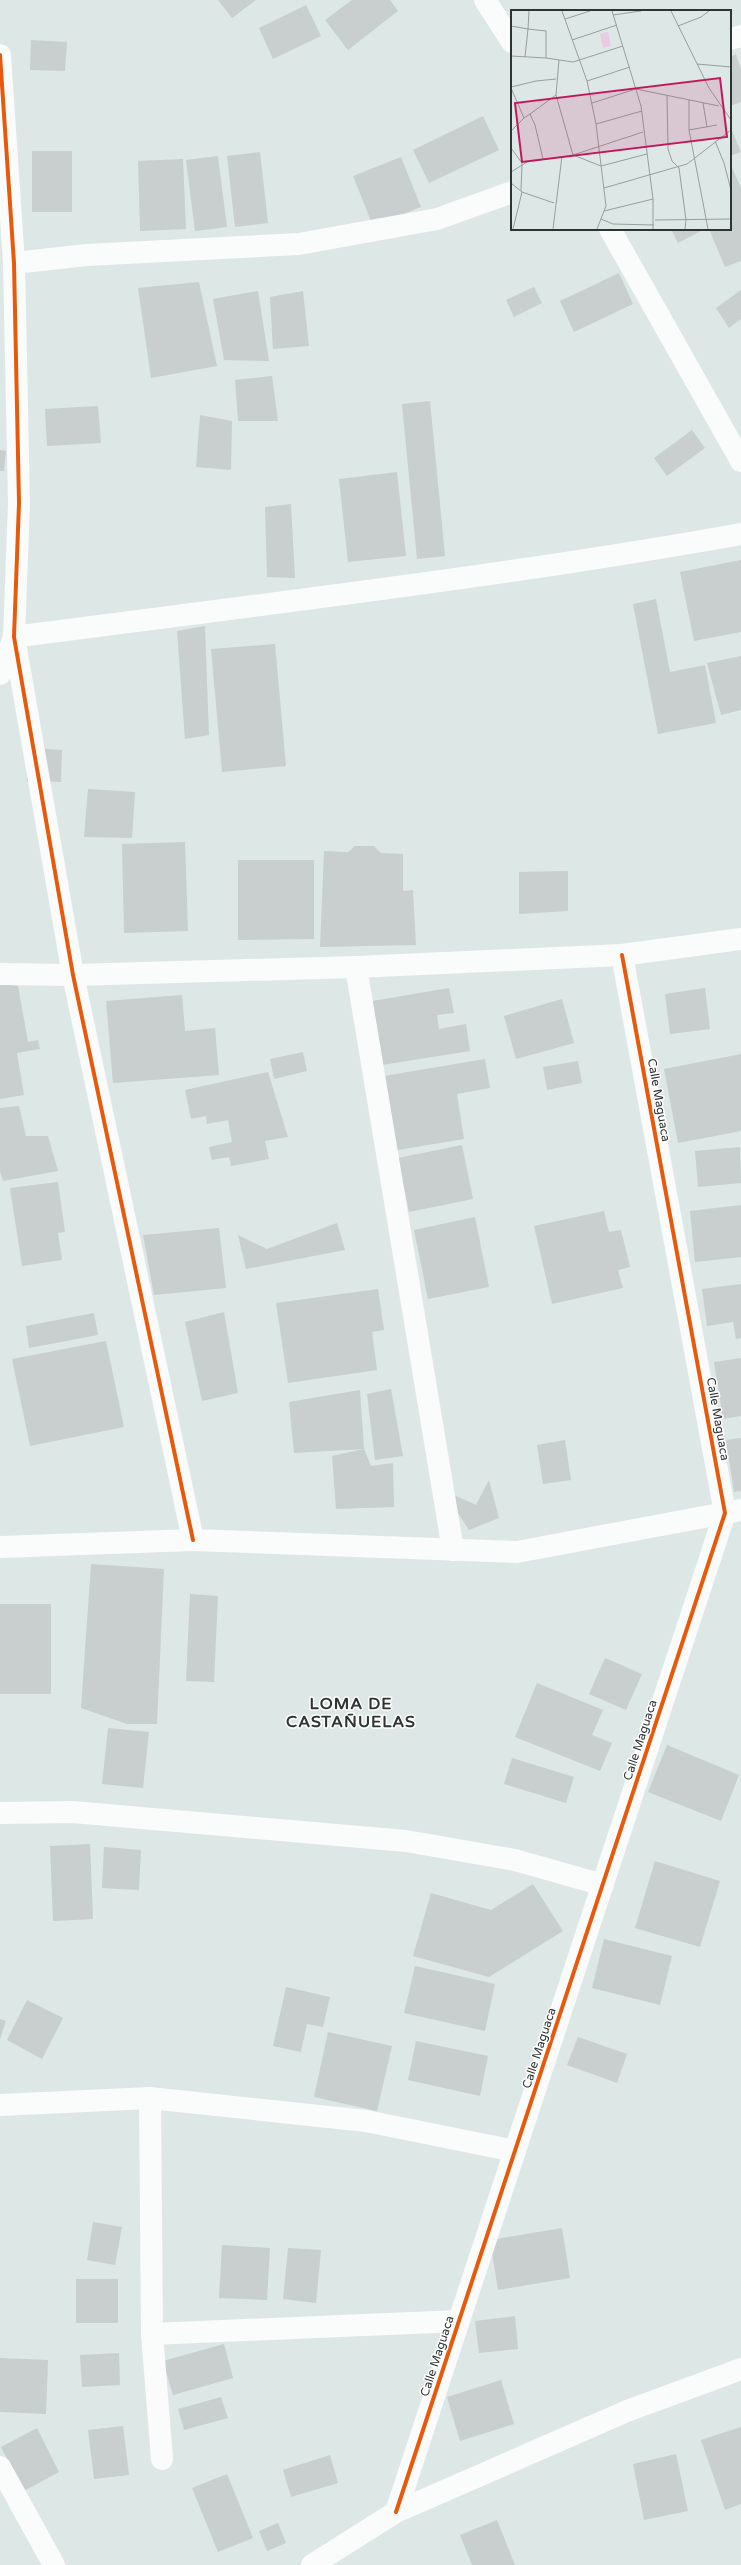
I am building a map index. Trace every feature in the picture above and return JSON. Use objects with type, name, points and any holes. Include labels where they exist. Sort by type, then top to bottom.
[{"type":"street","points":[[485,0],[511,40]]},
{"type":"street","points":[[731,39],[741,36]]},
{"type":"street","points":[[0,55],[14,263],[10,500],[14,637],[73,975],[193,1540]]},
{"type":"street","points":[[14,263],[87,255],[299,244],[437,219],[511,192]]},
{"type":"street","points":[[611,230],[741,461]]},
{"type":"street","points":[[14,637],[441,581],[633,553],[741,534]]},
{"type":"street","points":[[0,674],[14,637]]},
{"type":"street","points":[[0,974],[73,975],[356,967],[622,955],[741,940]]},
{"type":"street","name":"Calle Maguaca","points":[[396,2512],[458,2321],[604,1885],[733,1511],[622,955]]},
{"type":"street","points":[[356,967],[453,1550]]},
{"type":"street","points":[[0,1548],[193,1540],[517,1552],[733,1511]]},
{"type":"street","points":[[0,1812],[73,1812],[406,1841],[515,1860],[604,1885]]},
{"type":"street","points":[[0,2105],[150,2098],[366,2121],[515,2151]]},
{"type":"street","points":[[150,2098],[152,2334],[162,2459]]},
{"type":"street","points":[[152,2334],[458,2321]]},
{"type":"street","points":[[312,2565],[396,2512],[627,2411],[741,2369]]},
{"type":"street","points":[[0,2468],[54,2565]]},
{"type":"building","points":[[218,0],[256,0],[232,18]]},
{"type":"building","points":[[352,0],[390,0],[398,11],[348,50],[325,20]]},
{"type":"building","points":[[306,5],[321,36],[273,59],[259,28]]},
{"type":"building","points":[[31,40],[67,42],[65,71],[30,70]]},
{"type":"building","points":[[736,54],[741,69],[741,102],[731,106],[731,56]]},
{"type":"building","points":[[483,116],[499,150],[429,183],[413,150]]},
{"type":"building","points":[[731,128],[741,152],[731,156]]},
{"type":"building","points":[[32,151],[72,151],[72,212],[32,212]]},
{"type":"building","points":[[260,152],[268,223],[235,227],[227,156]]},
{"type":"building","points":[[218,156],[227,227],[195,231],[186,160]]},
{"type":"building","points":[[401,157],[421,207],[373,226],[353,176]]},
{"type":"building","points":[[183,159],[186,229],[140,231],[138,161]]},
{"type":"building","points":[[731,165],[741,188],[741,261],[725,267],[709,230],[731,230]]},
{"type":"building","points":[[672,230],[703,230],[678,243]]},
{"type":"building","points":[[619,273],[633,304],[574,332],[560,301]]},
{"type":"building","points":[[199,282],[217,366],[151,378],[138,288]]},
{"type":"building","points":[[534,287],[542,303],[514,317],[506,300]]},
{"type":"building","points":[[741,290],[741,319],[729,328],[716,308]]},
{"type":"building","points":[[258,291],[269,361],[224,360],[213,299]]},
{"type":"building","points":[[303,291],[309,346],[273,349],[270,297]]},
{"type":"building","points":[[272,376],[278,421],[238,421],[235,380]]},
{"type":"building","points":[[430,401],[445,556],[417,559],[402,404]]},
{"type":"building","points":[[98,406],[101,443],[47,446],[45,409]]},
{"type":"building","points":[[200,415],[232,421],[231,470],[196,467]]},
{"type":"building","points":[[692,430],[705,448],[667,476],[654,458]]},
{"type":"building","points":[[0,450],[6,451],[4,471],[0,471]]},
{"type":"building","points":[[397,472],[406,556],[348,562],[339,479]]},
{"type":"building","points":[[291,504],[295,578],[267,577],[265,507]]},
{"type":"building","points":[[741,560],[741,632],[694,641],[680,572]]},
{"type":"building","points":[[656,599],[670,672],[705,665],[716,723],[658,734],[633,604]]},
{"type":"building","points":[[205,626],[209,735],[185,739],[177,631]]},
{"type":"building","points":[[275,644],[286,766],[222,772],[211,649]]},
{"type":"building","points":[[741,656],[741,710],[721,715],[707,663]]},
{"type":"building","points":[[28,748],[62,750],[61,782],[27,781]]},
{"type":"building","points":[[88,789],[135,792],[132,838],[84,837]]},
{"type":"building","points":[[185,842],[188,931],[124,933],[122,844]]},
{"type":"building","points":[[355,846],[374,846],[381,853],[403,854],[403,891],[413,890],[416,945],[320,947],[324,851],[348,852]]},
{"type":"building","points":[[238,860],[314,860],[314,939],[238,940]]},
{"type":"building","points":[[568,871],[568,911],[519,914],[519,872]]},
{"type":"building","points":[[0,983],[18,986],[28,1042],[38,1040],[40,1049],[17,1053],[24,1095],[0,1099]]},
{"type":"building","points":[[449,988],[454,1013],[437,1015],[439,1029],[466,1024],[470,1051],[382,1065],[372,1001]]},
{"type":"building","points":[[705,988],[710,1029],[670,1034],[665,994]]},
{"type":"building","points":[[182,995],[185,1031],[215,1028],[219,1075],[113,1083],[106,1001]]},
{"type":"building","points":[[562,999],[574,1043],[516,1059],[504,1016]]},
{"type":"building","points":[[303,1052],[307,1071],[274,1079],[270,1059]]},
{"type":"building","points":[[741,1054],[741,1131],[678,1143],[664,1069]]},
{"type":"building","points":[[485,1059],[490,1088],[457,1094],[464,1139],[397,1150],[384,1076]]},
{"type":"building","points":[[578,1061],[582,1083],[547,1090],[543,1067]]},
{"type":"building","points":[[268,1072],[288,1137],[265,1141],[269,1159],[231,1166],[229,1157],[212,1160],[209,1147],[232,1142],[228,1120],[207,1124],[206,1116],[191,1119],[185,1090]]},
{"type":"building","points":[[19,1106],[26,1136],[48,1136],[58,1171],[3,1181],[0,1171],[0,1108]]},
{"type":"building","points":[[462,1145],[473,1199],[409,1212],[398,1158]]},
{"type":"building","points":[[740,1147],[741,1183],[698,1187],[695,1151]]},
{"type":"building","points":[[58,1182],[65,1232],[58,1233],[62,1260],[22,1266],[10,1188]]},
{"type":"building","points":[[741,1205],[741,1257],[695,1262],[690,1211]]},
{"type":"building","points":[[604,1211],[609,1232],[621,1230],[630,1267],[618,1270],[623,1288],[552,1304],[534,1226]]},
{"type":"building","points":[[475,1217],[489,1287],[428,1299],[414,1230]]},
{"type":"building","points":[[337,1223],[345,1250],[246,1269],[238,1235],[267,1249]]},
{"type":"building","points":[[219,1228],[226,1288],[154,1295],[143,1235]]},
{"type":"building","points":[[741,1284],[741,1338],[736,1339],[733,1322],[707,1326],[702,1289]]},
{"type":"building","points":[[378,1289],[384,1330],[372,1332],[377,1370],[288,1383],[276,1303]]},
{"type":"building","points":[[224,1312],[238,1393],[202,1401],[185,1322]]},
{"type":"building","points":[[94,1313],[98,1335],[29,1348],[26,1326]]},
{"type":"building","points":[[106,1341],[124,1427],[30,1446],[12,1359]]},
{"type":"building","points":[[741,1358],[741,1416],[723,1419],[714,1362]]},
{"type":"building","points":[[391,1389],[403,1456],[375,1460],[367,1394]]},
{"type":"building","points":[[360,1390],[364,1449],[294,1453],[289,1402]]},
{"type":"building","points":[[741,1438],[741,1491],[734,1492],[726,1440]]},
{"type":"building","points":[[565,1440],[571,1480],[543,1484],[537,1445]]},
{"type":"building","points":[[364,1449],[371,1466],[393,1463],[394,1507],[336,1509],[332,1456]]},
{"type":"building","points":[[489,1480],[499,1518],[469,1530],[443,1490],[476,1505]]},
{"type":"building","points":[[91,1564],[164,1569],[157,1724],[127,1724],[81,1708]]},
{"type":"building","points":[[190,1594],[218,1596],[214,1682],[186,1681]]},
{"type":"building","points":[[0,1604],[51,1604],[51,1694],[0,1694]]},
{"type":"building","points":[[605,1658],[642,1674],[626,1710],[589,1694]]},
{"type":"building","points":[[537,1683],[603,1710],[592,1735],[612,1743],[600,1771],[515,1737]]},
{"type":"building","points":[[108,1728],[149,1732],[143,1788],[102,1784]]},
{"type":"building","points":[[667,1745],[739,1775],[721,1821],[648,1792]]},
{"type":"building","points":[[512,1758],[574,1777],[566,1803],[504,1784]]},
{"type":"building","points":[[90,1844],[93,1919],[53,1921],[50,1846]]},
{"type":"building","points":[[104,1847],[141,1850],[139,1890],[102,1888]]},
{"type":"building","points":[[655,1861],[720,1881],[700,1947],[635,1928]]},
{"type":"building","points":[[533,1884],[563,1931],[489,1977],[413,1956],[431,1893],[491,1910]]},
{"type":"building","points":[[604,1939],[672,1956],[660,2005],[592,1988]]},
{"type":"building","points":[[415,1966],[495,1984],[485,2031],[404,2013]]},
{"type":"building","points":[[286,1987],[330,1997],[323,2027],[307,2024],[301,2052],[273,2046]]},
{"type":"building","points":[[27,2000],[63,2018],[42,2059],[7,2040]]},
{"type":"building","points":[[0,2019],[6,2021],[0,2039]]},
{"type":"building","points":[[328,2032],[392,2046],[377,2111],[314,2097]]},
{"type":"building","points":[[578,2037],[627,2054],[617,2083],[567,2065]]},
{"type":"building","points":[[416,2041],[488,2056],[480,2096],[408,2080]]},
{"type":"building","points":[[93,2222],[122,2227],[115,2265],[87,2260]]},
{"type":"building","points":[[562,2228],[570,2278],[498,2290],[490,2240]]},
{"type":"building","points":[[222,2245],[270,2248],[267,2300],[219,2298]]},
{"type":"building","points":[[288,2248],[321,2250],[316,2303],[283,2299]]},
{"type":"building","points":[[76,2279],[118,2279],[118,2323],[76,2323]]},
{"type":"building","points":[[515,2316],[518,2349],[479,2353],[475,2321]]},
{"type":"building","points":[[224,2344],[233,2378],[173,2395],[163,2361]]},
{"type":"building","points":[[119,2353],[120,2385],[82,2387],[80,2355]]},
{"type":"building","points":[[0,2358],[48,2360],[46,2414],[0,2412]]},
{"type":"building","points":[[501,2380],[514,2424],[460,2441],[447,2397]]},
{"type":"building","points":[[221,2397],[228,2418],[184,2430],[178,2409]]},
{"type":"building","points":[[123,2426],[129,2475],[94,2479],[88,2430]]},
{"type":"building","points":[[741,2427],[741,2504],[725,2510],[701,2440]]},
{"type":"building","points":[[37,2428],[59,2472],[24,2491],[1,2447]]},
{"type":"building","points":[[676,2454],[688,2511],[644,2520],[633,2464]]},
{"type":"building","points":[[330,2455],[338,2483],[291,2497],[283,2470]]},
{"type":"building","points":[[227,2474],[253,2538],[218,2552],[192,2488]]},
{"type":"building","points":[[497,2520],[515,2565],[472,2565],[460,2535]]},
{"type":"building","points":[[278,2523],[286,2543],[267,2551],[259,2531]]},
{"type":"cycle path","points":[[0,55],[14,263],[19,503],[14,637],[73,975],[193,1540]]},
{"type":"cycle path","points":[[396,2512],[725,1513],[622,955]]},
{"type":"district","name":"LOMA DE CASTAÑUELAS","points":[[351,1712]]}]
